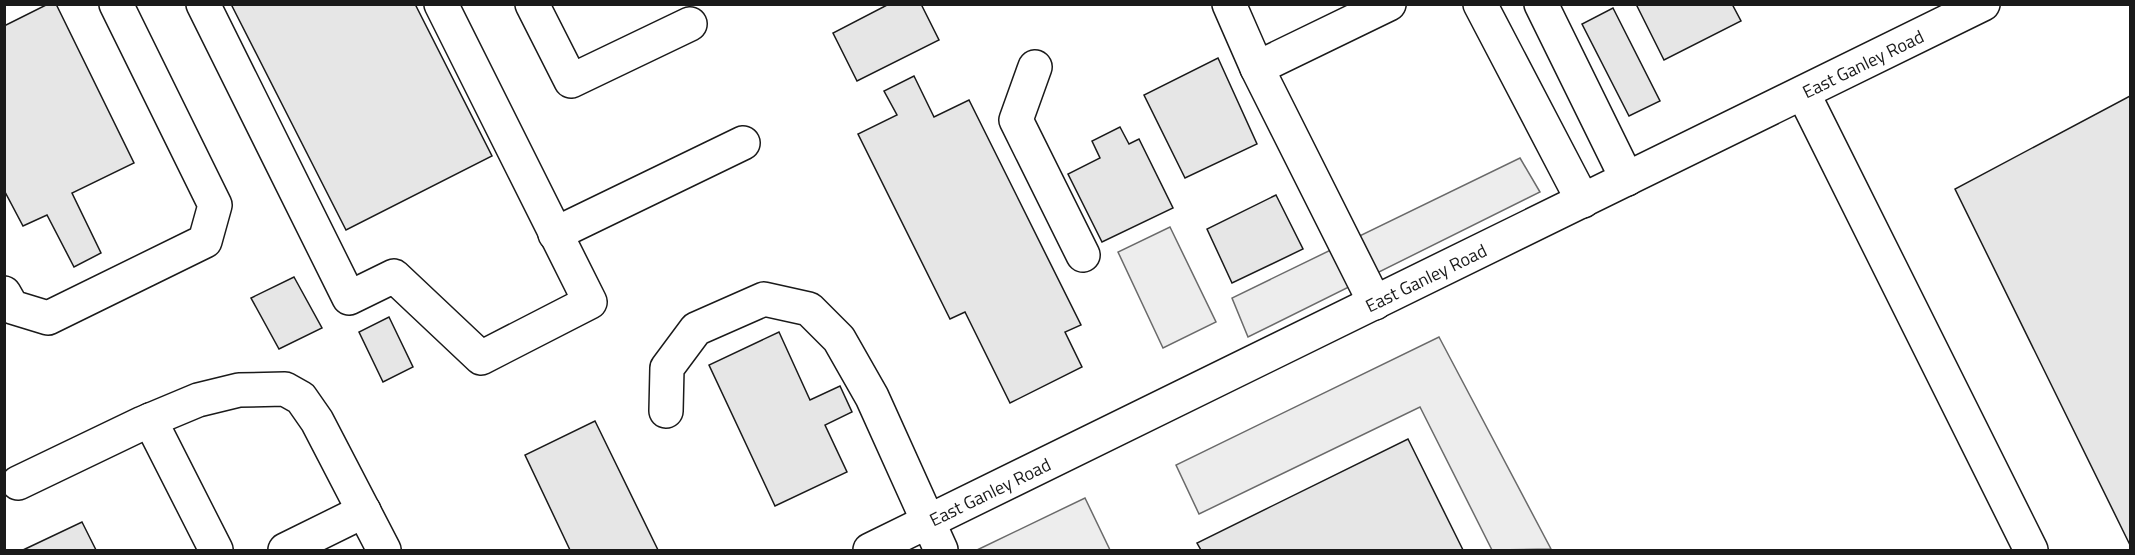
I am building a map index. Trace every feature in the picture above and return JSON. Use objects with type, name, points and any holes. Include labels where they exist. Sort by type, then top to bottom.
[{"type":"street","points":[[4,293],[12,308],[48,318],[206,241],[215,206],[116,4]]},
{"type":"street","points":[[203,4],[349,297],[394,276],[481,358],[590,302],[441,4]]},
{"type":"street","points":[[532,4],[571,81],[690,24]]},
{"type":"street","points":[[1228,4],[1257,68],[1375,303]]},
{"type":"street","points":[[1257,68],[1389,4]]},
{"type":"street","points":[[1480,4],[1583,201]]},
{"type":"street","points":[[1541,4],[1627,179]]},
{"type":"street","name":"East Ganley Road","points":[[870,550],[934,537],[1375,303],[1983,4]]},
{"type":"street","points":[[1035,68],[1016,120],[1083,255]]},
{"type":"street","points":[[1803,93],[2031,550]]},
{"type":"street","points":[[555,234],[743,143]]},
{"type":"street","points":[[666,411],[667,368],[696,329],[764,299],[809,309],[839,339],[872,397],[934,537]]},
{"type":"street","points":[[18,483],[150,420],[198,400],[239,390],[285,389],[301,398],[317,421],[384,550]]},
{"type":"street","points":[[150,420],[216,550]]},
{"type":"street","points":[[285,550],[364,511]]},
{"type":"shaded area","points":[[1520,158],[1540,192],[1248,337],[1232,298]]},
{"type":"shaded area","points":[[1170,227],[1216,322],[1163,348],[1118,252]]},
{"type":"shaded area","points":[[1439,337],[1551,549],[1492,550],[1420,407],[1199,514],[1176,465]]},
{"type":"shaded area","points":[[1085,498],[1110,550],[977,550]]},
{"type":"building","points":[[48,4],[56,4],[134,163],[72,193],[101,253],[74,267],[47,215],[23,226],[4,190],[4,26]]},
{"type":"building","points":[[231,4],[415,4],[492,156],[346,230]]},
{"type":"building","points":[[889,4],[921,4],[939,40],[857,81],[833,33]]},
{"type":"building","points":[[1636,4],[1732,4],[1741,21],[1664,60]]},
{"type":"building","points":[[1613,8],[1660,101],[1629,116],[1582,24]]},
{"type":"building","points":[[1218,58],[1257,144],[1185,178],[1144,95]]},
{"type":"building","points":[[914,76],[934,117],[969,100],[1081,325],[1065,332],[1082,367],[1010,403],[965,312],[950,319],[858,134],[897,115],[884,91]]},
{"type":"building","points":[[2130,96],[2130,545],[1955,189]]},
{"type":"building","points":[[1120,127],[1129,144],[1139,139],[1173,208],[1102,242],[1068,174],[1100,158],[1092,141]]},
{"type":"building","points":[[1276,195],[1303,249],[1232,283],[1207,229]]},
{"type":"building","points":[[294,277],[322,328],[279,349],[251,298]]},
{"type":"building","points":[[389,317],[413,367],[383,382],[359,332]]},
{"type":"building","points":[[779,332],[810,400],[840,386],[852,412],[825,425],[847,472],[775,506],[709,365]]},
{"type":"building","points":[[595,421],[658,550],[570,550],[525,455]]},
{"type":"building","points":[[1408,439],[1463,550],[1201,550],[1197,543]]},
{"type":"building","points":[[82,522],[96,550],[23,550]]}]
